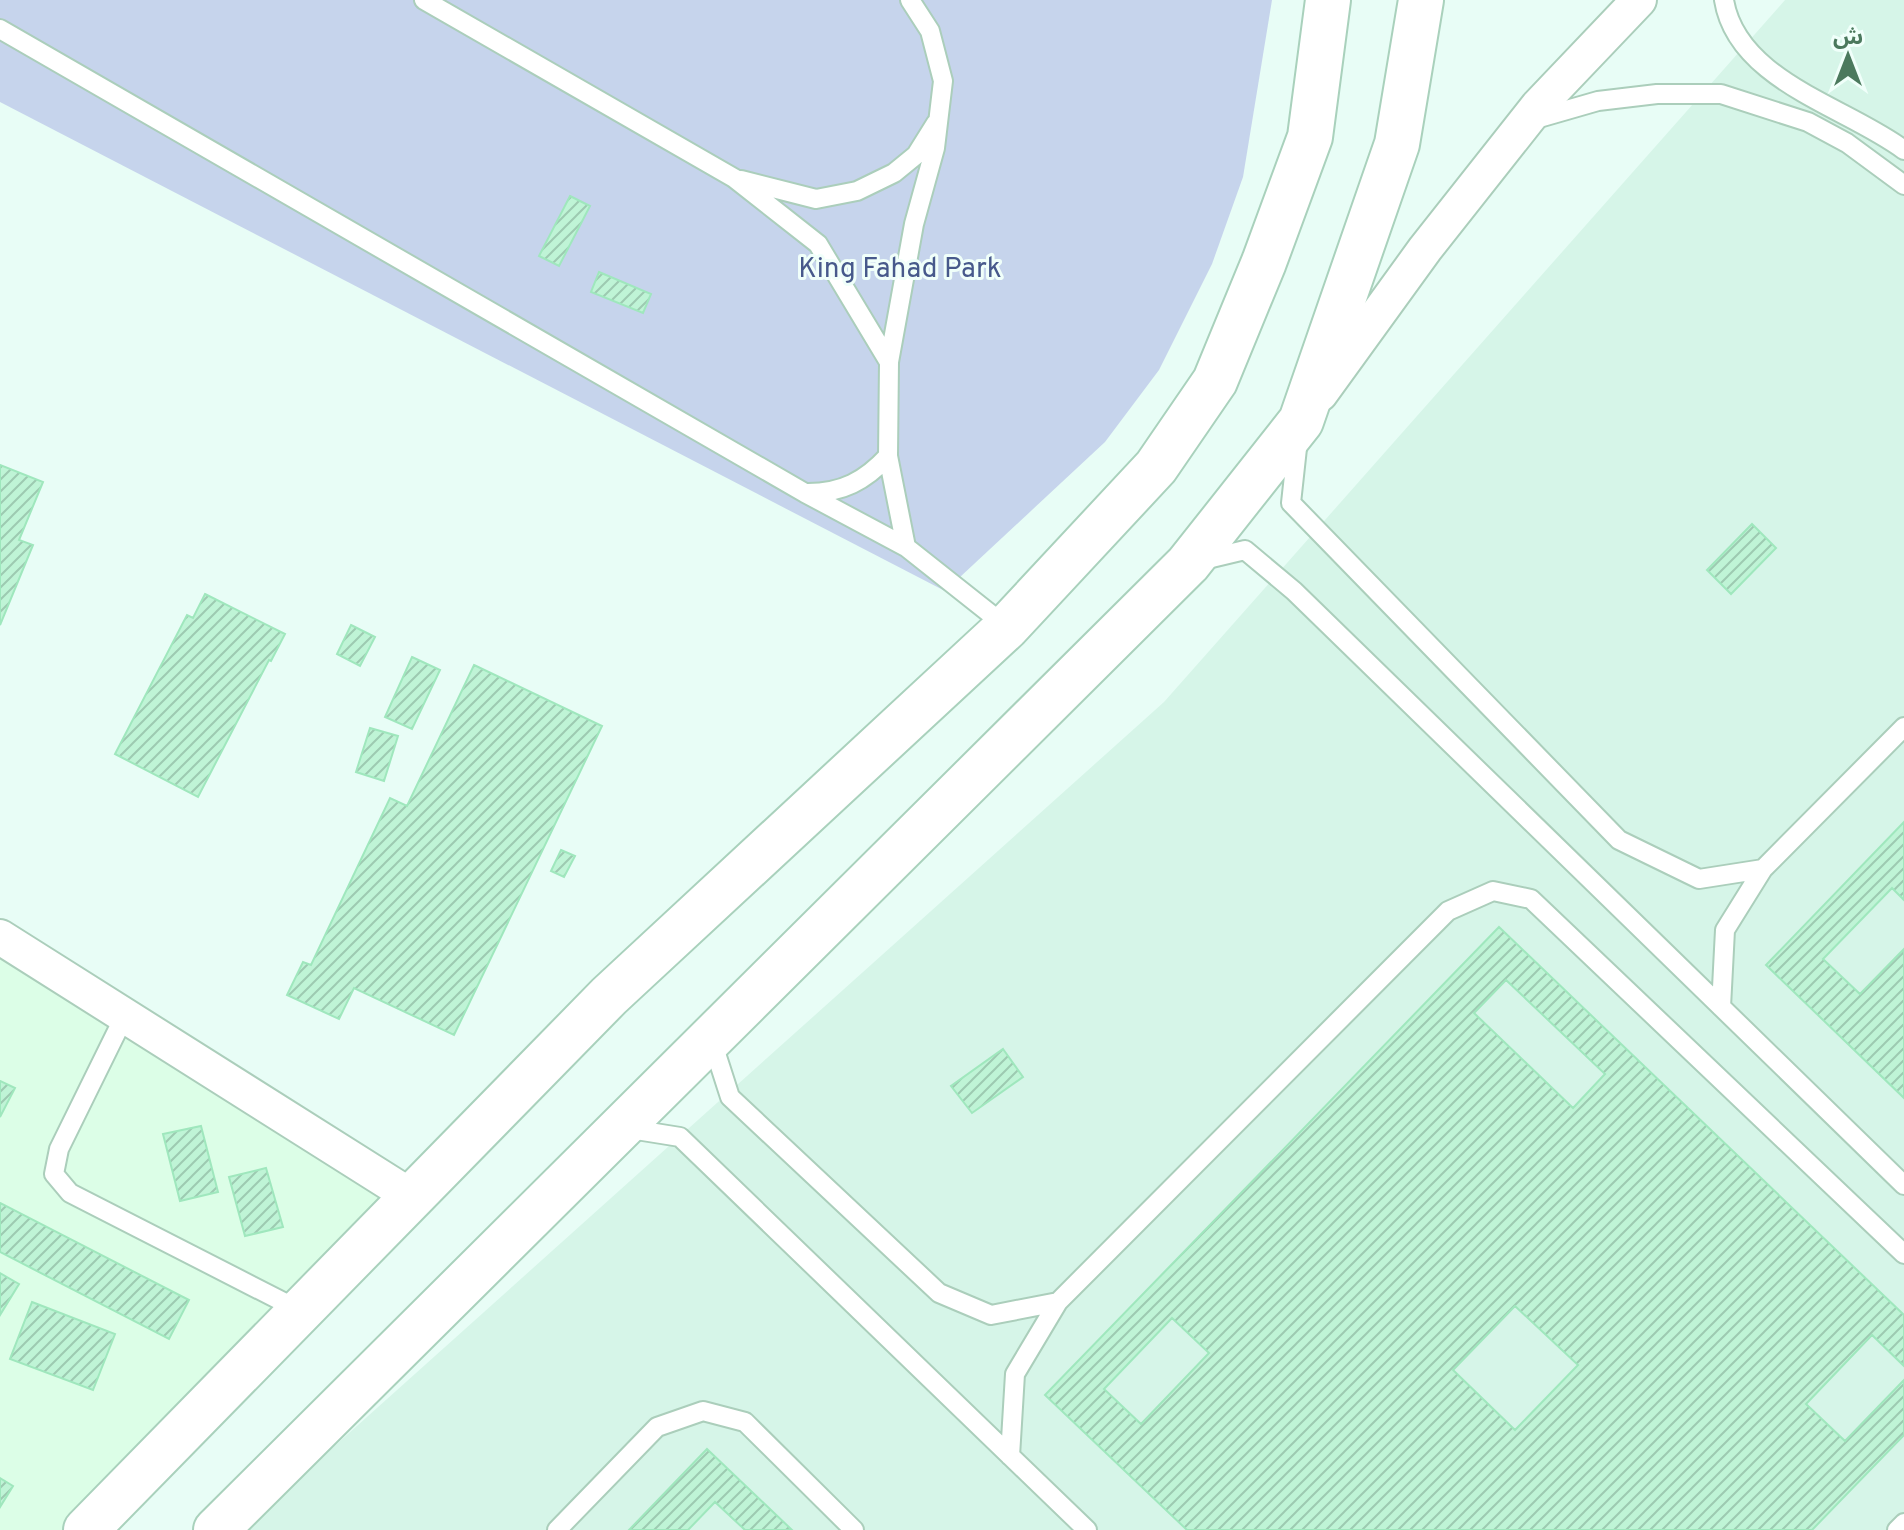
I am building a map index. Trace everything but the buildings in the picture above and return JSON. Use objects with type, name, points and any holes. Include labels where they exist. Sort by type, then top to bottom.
[{"type":"street","points":[[86,1530],[609,996],[1007,627],[1156,467],[1215,381],[1264,262],[1310,137],[1328,0]]},
{"type":"street","points":[[1301,421],[1397,144],[1421,0]]},
{"type":"street","points":[[216,1530],[1188,564],[1301,421],[1425,249],[1526,122],[1639,0]]},
{"type":"street","points":[[0,937],[412,1197]]},
{"type":"lane","points":[[424,0],[734,178],[818,244],[889,362]]},
{"type":"lane","points":[[906,547],[888,456],[889,362],[914,224],[935,148],[943,81],[930,31],[910,0]]},
{"type":"lane","points":[[1724,0],[1740,41],[1761,63],[1808,95],[1902,143],[1878,165]]},
{"type":"lane","points":[[0,29],[805,493],[906,547],[1007,627]]},
{"type":"lane","points":[[1526,122],[1598,101],[1657,94],[1721,94],[1808,122],[1847,143],[1904,185]]},
{"type":"lane","points":[[734,178],[816,199],[857,191],[894,173],[916,155],[939,119]]},
{"type":"lane","points":[[1301,421],[1291,503],[1619,840],[1699,879],[1763,869]]},
{"type":"lane","points":[[805,493],[831,493],[870,475],[888,456]]},
{"type":"lane","points":[[1188,564],[1245,550],[1294,591],[1904,1185]]},
{"type":"lane","points":[[1721,1007],[1725,930],[1763,869],[1904,727]]},
{"type":"lane","points":[[1010,1456],[1015,1374],[1058,1302],[1448,911],[1493,891],[1531,899],[1904,1254]]},
{"type":"lane","points":[[125,1015],[59,1149],[54,1174],[70,1193],[300,1311]]},
{"type":"lane","points":[[711,1038],[730,1097],[939,1293],[991,1315],[1058,1302]]},
{"type":"lane","points":[[621,1127],[680,1137],[1087,1530]]},
{"type":"lane","points":[[557,1530],[657,1427],[703,1411],[745,1422],[854,1530]]},
{"type":"lane","points":[[1897,1530],[1904,1523]]},
{"type":"shaded area","points":[[1785,0],[1904,0],[1904,1530],[241,1530],[1164,702]]},
{"type":"shaded area","points":[[0,937],[412,1197],[86,1530],[0,1530]]},
{"type":"green space","name":"King Fahad Park","points":[[0,0],[1272,0],[1243,177],[1212,264],[1159,370],[1105,442],[945,591],[0,102]]}]
